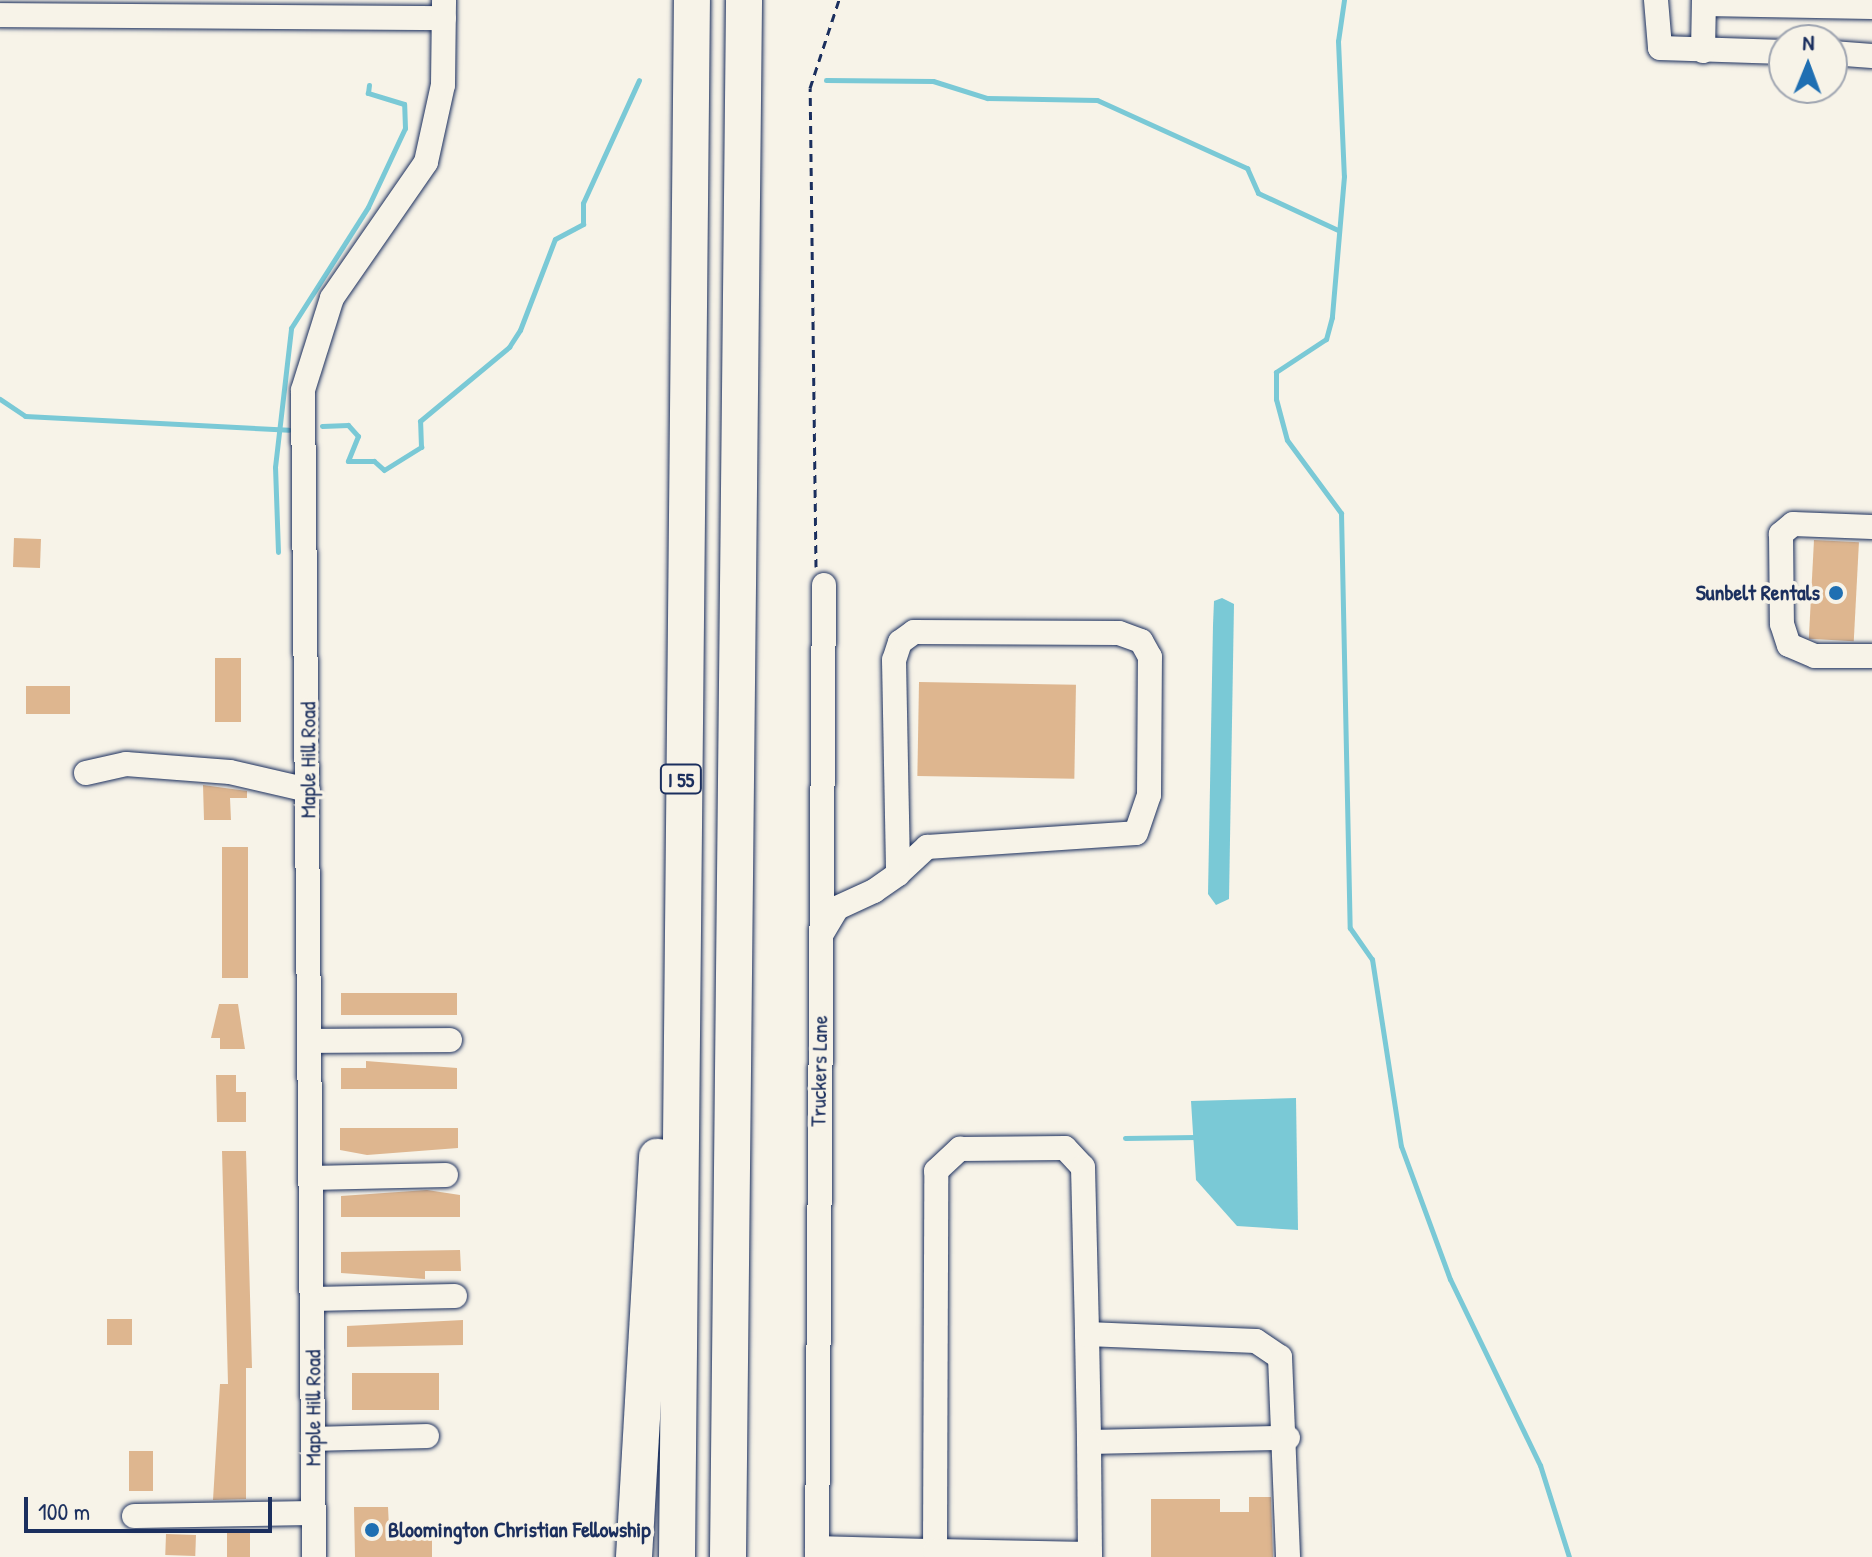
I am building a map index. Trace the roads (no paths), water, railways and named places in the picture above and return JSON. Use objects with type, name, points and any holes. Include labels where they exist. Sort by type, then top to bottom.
[{"type":"highway","name":"I 55","points":[[677,1557],[692,0]]},
{"type":"highway","name":"I 55","points":[[728,1557],[744,0]]},
{"type":"highway","points":[[634,1557],[658,1147],[681,1092]]},
{"type":"highway","points":[[731,1294],[751,1428],[752,1557]]},
{"type":"street","points":[[1656,0],[1660,48],[1768,52]]},
{"type":"street","points":[[1703,51],[1704,2],[1872,7]]},
{"type":"street","points":[[0,15],[444,9]]},
{"type":"street","name":"Maple Hill Road","points":[[314,1557],[305,379],[332,298],[426,162],[441,98],[444,9]]},
{"type":"street","points":[[1848,54],[1872,56]]},
{"type":"street","points":[[1872,527],[1793,524],[1781,534],[1782,624],[1789,645],[1815,656],[1872,656]]},
{"type":"street","name":"Truckers Lane","points":[[817,1552],[824,585]]},
{"type":"street","points":[[821,935],[837,908],[898,874],[927,847],[952,840],[1136,833],[1149,795],[1150,657],[1141,641],[1119,633],[914,632],[900,642],[894,660],[898,874]]},
{"type":"street","points":[[86,773],[126,764],[230,772],[308,790]]},
{"type":"street","points":[[310,1041],[450,1040]]},
{"type":"street","points":[[817,1552],[935,1551],[983,1555],[1090,1556],[1087,1334],[1078,1156],[1065,1148],[951,1152],[936,1171],[935,1551]]},
{"type":"street","points":[[311,1178],[446,1175]]},
{"type":"street","points":[[312,1299],[455,1296]]},
{"type":"street","points":[[1087,1334],[1264,1344],[1283,1365],[1288,1438],[1288,1557]]},
{"type":"street","points":[[313,1439],[427,1436]]},
{"type":"street","points":[[1089,1442],[1288,1438]]},
{"type":"street","points":[[134,1516],[314,1513]]},
{"type":"water","points":[[1222,598],[1234,604],[1229,899],[1216,905],[1208,894],[1213,625],[1214,601]]},
{"type":"water","points":[[1296,1098],[1298,1230],[1237,1226],[1196,1180],[1191,1101]]},
{"type":"waterway","points":[[1344,0],[1338,41],[1344,176],[1332,317],[1326,339],[1276,372],[1276,399],[1287,440],[1341,513],[1350,928],[1372,959],[1401,1146],[1450,1279],[1540,1465],[1569,1557]]},
{"type":"waterway","points":[[322,426],[348,425],[358,436],[348,461],[374,461],[384,470],[421,447],[420,421],[509,347],[520,330],[555,239],[583,224],[583,203],[639,80]]},
{"type":"waterway","points":[[826,80],[933,81],[987,98],[1097,100],[1247,168],[1258,193],[1338,230]]},
{"type":"waterway","points":[[278,552],[275,467],[291,328],[368,207],[405,128],[404,104],[368,93],[369,85]]},
{"type":"waterway","points":[[0,399],[25,416],[289,430]]},
{"type":"waterway","points":[[1125,1138],[1196,1137]]},
{"type":"place","name":"Sunbelt Rentals","points":[[1836,593]]},
{"type":"place","name":"Bloomington Christian Fellowship","points":[[372,1530]]}]
